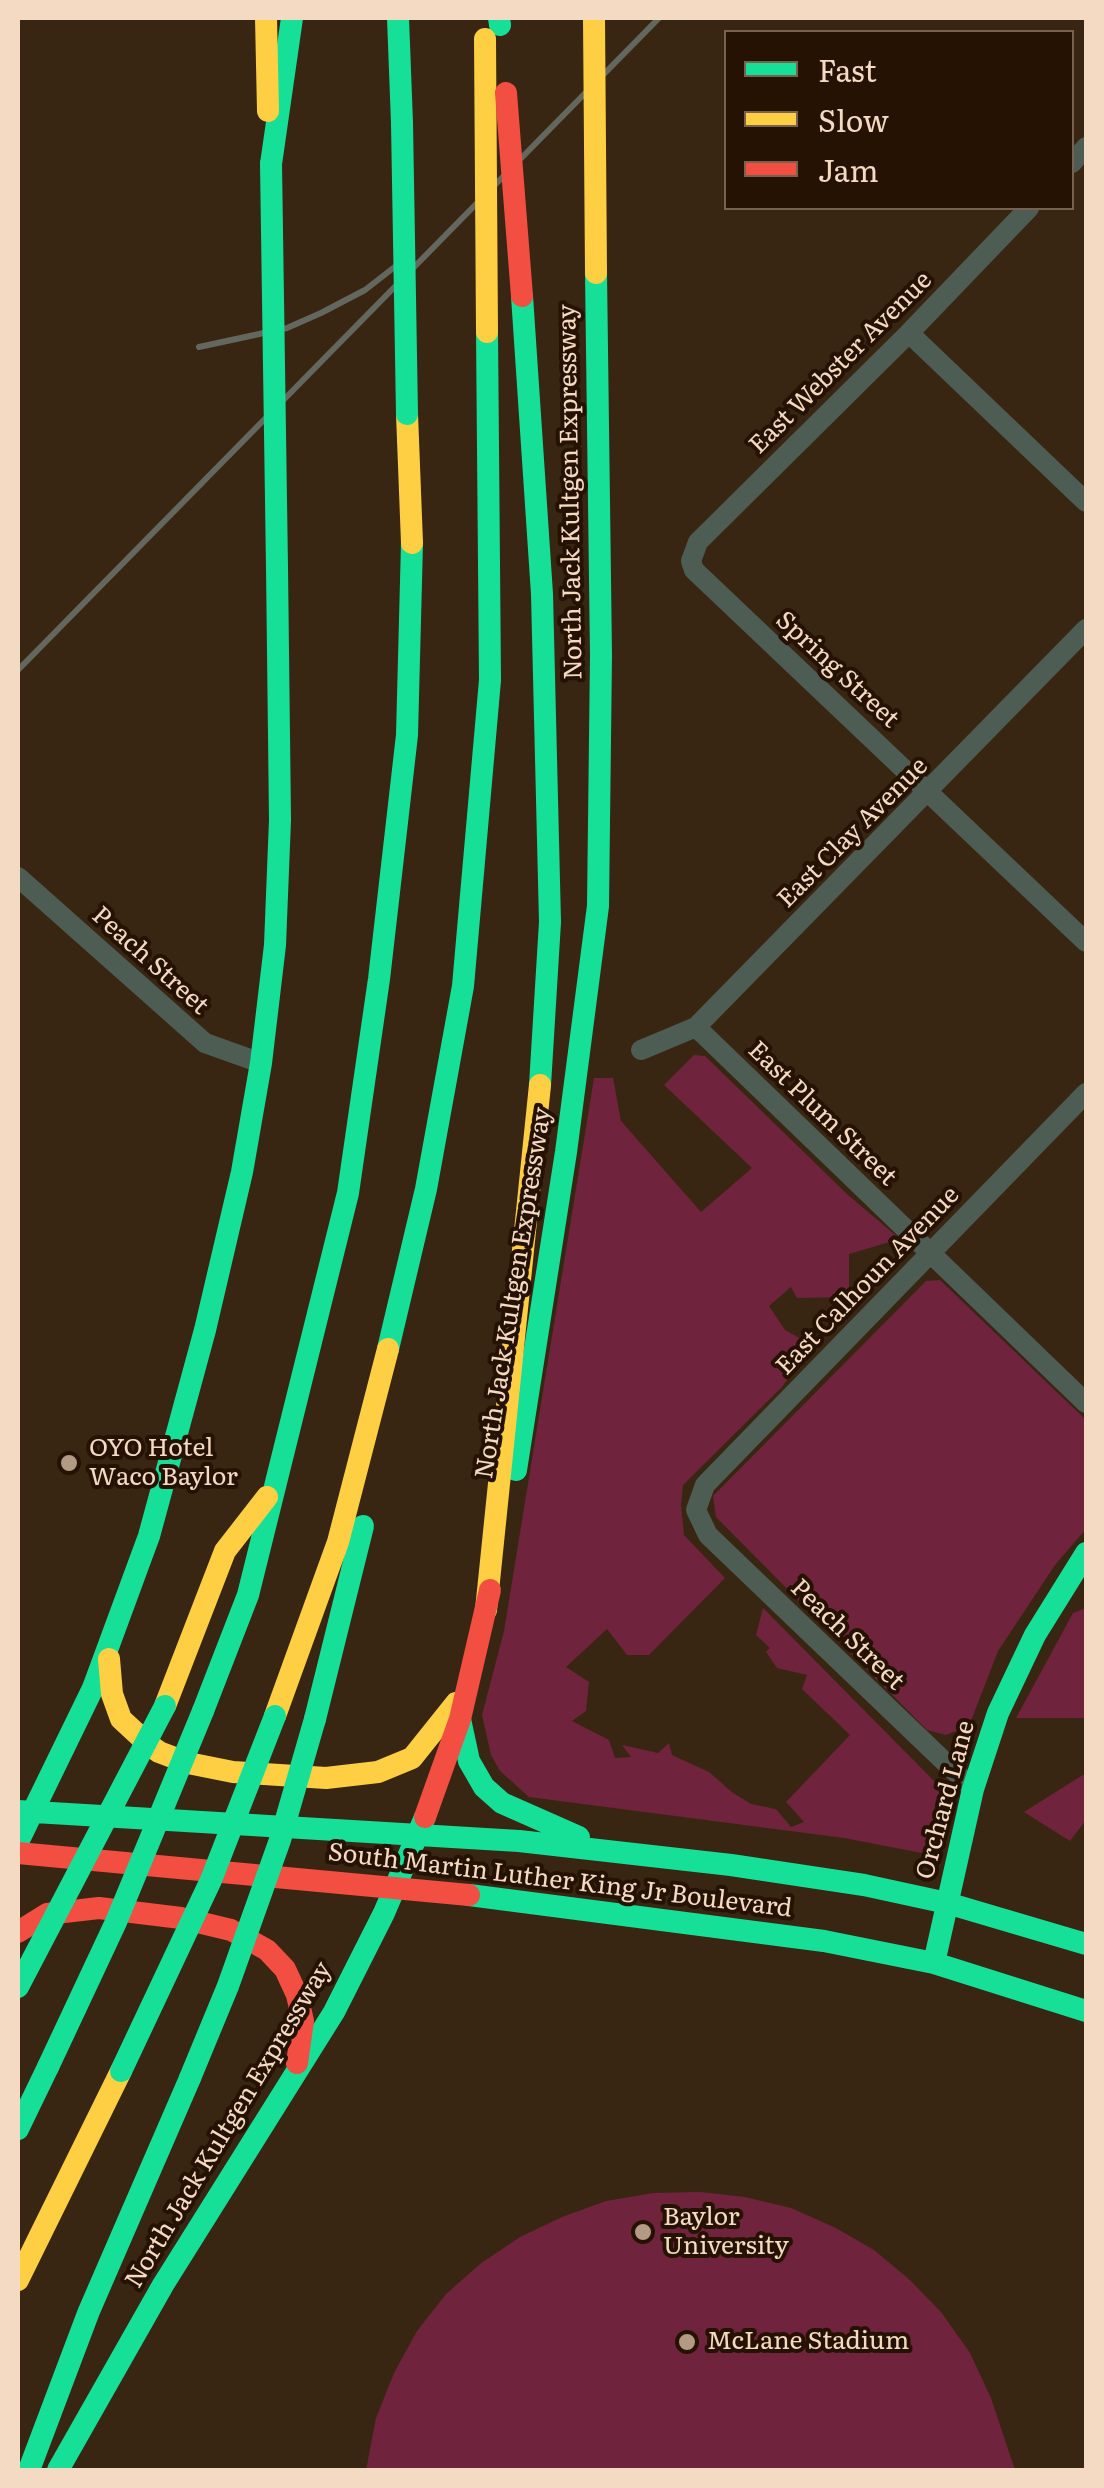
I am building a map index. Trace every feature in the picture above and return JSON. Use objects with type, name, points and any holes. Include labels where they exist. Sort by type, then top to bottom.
[{"type":"main road","points":[[18,1842],[24,1812],[108,1653],[148,1536],[205,1330],[242,1172],[262,1063],[275,945],[280,820],[266,18]]},
{"type":"main road","points":[[271,164],[292,18]]},
{"type":"main road","points":[[18,2128],[116,1922],[248,1594],[348,1193],[400,816],[412,622],[398,18]]},
{"type":"main road","name":"North Jack Kultgen Expressway","points":[[58,2470],[163,2285],[334,2012],[418,1836],[460,1718],[478,1648],[519,1456],[598,906],[602,655],[594,18]]},
{"type":"main road","points":[[486,1610],[540,1109],[550,922],[542,594],[522,296],[492,25]]},
{"type":"main road","points":[[28,2470],[89,2311],[228,1986],[273,1858],[316,1719],[354,1570],[384,1424],[463,986],[483,783],[490,661],[487,332],[492,25]]},
{"type":"main road","points":[[18,2280],[211,1880],[275,1716],[338,1542],[426,1189]]},
{"type":"main road","points":[[18,1986],[165,1706],[225,1551],[277,1484]]},
{"type":"main road","name":"Orchard Lane","points":[[934,1963],[973,1789],[998,1713],[1035,1635],[1086,1554]]},
{"type":"main road","points":[[108,1653],[112,1694],[122,1719],[159,1752],[188,1763],[233,1772],[326,1778],[378,1772],[412,1758],[442,1724],[461,1694],[478,1648]]},
{"type":"main road","points":[[460,1718],[469,1761],[484,1787],[502,1803],[534,1820],[619,1851]]},
{"type":"main road","name":"South Martin Luther King Jr Boulevard","points":[[24,1812],[519,1841],[766,1869],[947,1903],[1086,1944]]},
{"type":"main road","name":"South Martin Luther King Jr Boulevard","points":[[18,1853],[396,1886],[705,1923],[934,1963],[1086,2011]]},
{"type":"main road","points":[[18,1932],[47,1914],[98,1908],[180,1918],[230,1930],[267,1950],[285,1969],[303,2021],[301,2048],[290,2084]]},
{"type":"street","name":"East Webster Avenue","points":[[692,556],[698,542],[1027,210]]},
{"type":"street","points":[[908,333],[1086,502]]},
{"type":"street","name":"Spring Street","points":[[692,556],[694,570],[1086,942]]},
{"type":"street","name":"East Clay Avenue","points":[[641,1050],[696,1027],[1086,629]]},
{"type":"street","name":"Peach Street","points":[[18,877],[205,1043],[262,1063]]},
{"type":"street","name":"East Plum Street","points":[[696,1027],[1086,1403]]},
{"type":"street","name":"East Calhoun Avenue","points":[[696,1510],[706,1485],[1086,1093]]},
{"type":"street","name":"Peach Street","points":[[696,1510],[708,1535],[973,1789]]},
{"type":"shaded area","points":[[694,1055],[705,1056],[848,1195],[900,1239],[849,1254],[849,1297],[797,1298],[791,1287],[769,1306],[785,1330],[812,1345],[782,1387],[683,1485],[684,1535],[725,1578],[649,1655],[627,1655],[607,1629],[566,1667],[589,1682],[586,1711],[572,1721],[609,1740],[615,1758],[631,1757],[622,1745],[658,1753],[669,1743],[672,1755],[709,1772],[751,1804],[776,1809],[791,1827],[804,1822],[786,1802],[850,1735],[802,1689],[807,1675],[777,1668],[766,1652],[770,1648],[756,1635],[763,1608],[945,1792],[950,1804],[948,1832],[927,1854],[844,1838],[529,1797],[500,1771],[491,1755],[482,1715],[504,1631],[594,1078],[613,1078],[621,1121],[701,1212],[752,1168],[664,1085]]},
{"type":"shaded area","points":[[940,1280],[1086,1420],[1086,1529],[1055,1565],[998,1651],[969,1726],[946,1735],[927,1730],[716,1517],[713,1496],[926,1281]]},
{"type":"shaded area","points":[[1086,1608],[1086,1718],[1016,1718],[1073,1613]]},
{"type":"shaded area","points":[[1086,1773],[1086,1820],[1070,1841],[1024,1812]]},
{"type":"shaded area","name":"McLane Stadium","points":[[700,2192],[791,2208],[874,2250],[910,2280],[941,2312],[970,2353],[991,2398],[1015,2470],[366,2470],[376,2418],[417,2331],[446,2294],[480,2264],[520,2237],[606,2201],[653,2193]]},
{"type":"railway","points":[[18,670],[659,18]]},
{"type":"railway","points":[[199,347],[287,328],[365,290],[410,255]]},
{"type":"traffic: fast","points":[[271,164],[292,18]]},
{"type":"traffic: fast","points":[[398,18],[402,123]]},
{"type":"traffic: fast","points":[[499,18],[500,25]]},
{"type":"traffic: fast","points":[[402,123],[407,414]]},
{"type":"traffic: fast","points":[[271,164],[277,567]]},
{"type":"traffic: fast","points":[[516,1470],[566,1152],[598,906],[601,655],[596,273]]},
{"type":"traffic: fast","points":[[522,296],[542,594],[550,922],[540,1085]]},
{"type":"traffic: fast","points":[[388,1349],[426,1189],[463,986],[490,680],[487,332]]},
{"type":"traffic: fast","points":[[203,1711],[248,1595],[348,1193],[379,979],[407,735],[412,543]]},
{"type":"traffic: fast","points":[[18,1842],[93,1688],[149,1536],[205,1330],[242,1172],[261,1063],[275,945],[280,820],[277,567]]},
{"type":"traffic: fast","points":[[315,1719],[363,1526]]},
{"type":"traffic: fast","points":[[934,1963],[973,1789],[998,1713],[1035,1635],[1086,1553]]},
{"type":"traffic: fast","points":[[18,1987],[165,1706]]},
{"type":"traffic: fast","points":[[48,2067],[116,1922],[203,1711]]},
{"type":"traffic: fast","points":[[121,2071],[211,1880],[275,1716]]},
{"type":"traffic: fast","points":[[190,2078],[228,1986],[280,1840],[315,1719]]},
{"type":"traffic: fast","points":[[460,1719],[469,1761],[484,1787],[502,1803],[579,1837]]},
{"type":"traffic: fast","points":[[18,1811],[519,1841],[731,1865],[864,1885],[947,1903],[1086,1944]]},
{"type":"traffic: fast","points":[[58,2470],[163,2285],[334,2012],[384,1913],[425,1817]]},
{"type":"traffic: fast","points":[[469,1895],[824,1941],[934,1963],[1086,2011]]},
{"type":"traffic: fast","points":[[18,2129],[48,2067]]},
{"type":"traffic: fast","points":[[29,2470],[89,2311],[190,2078]]},
{"type":"traffic: slow","points":[[266,18],[268,111]]},
{"type":"traffic: slow","points":[[594,18],[596,273]]},
{"type":"traffic: slow","points":[[485,39],[487,332]]},
{"type":"traffic: slow","points":[[407,414],[412,543]]},
{"type":"traffic: slow","points":[[486,1610],[540,1085]]},
{"type":"traffic: slow","points":[[275,1716],[338,1542],[388,1349]]},
{"type":"traffic: slow","points":[[165,1706],[225,1551],[267,1497]]},
{"type":"traffic: slow","points":[[109,1659],[112,1694],[121,1719],[148,1744],[188,1763],[233,1772],[326,1778],[378,1772],[412,1758],[456,1703]]},
{"type":"traffic: slow","points":[[18,2280],[121,2071]]},
{"type":"traffic: jam","points":[[506,93],[522,296]]},
{"type":"traffic: jam","points":[[425,1817],[460,1719],[490,1590]]},
{"type":"traffic: jam","points":[[18,1853],[469,1895]]},
{"type":"traffic: jam","points":[[18,1932],[47,1914],[99,1908],[181,1918],[231,1930],[267,1950],[285,1969],[303,2021],[297,2063]]},
{"type":"place","name":"OYO Hotel Waco Baylor","points":[[69,1463]]},
{"type":"place","name":"Baylor University","points":[[643,2232]]},
{"type":"place","name":"McLane Stadium","points":[[687,2342]]}]
